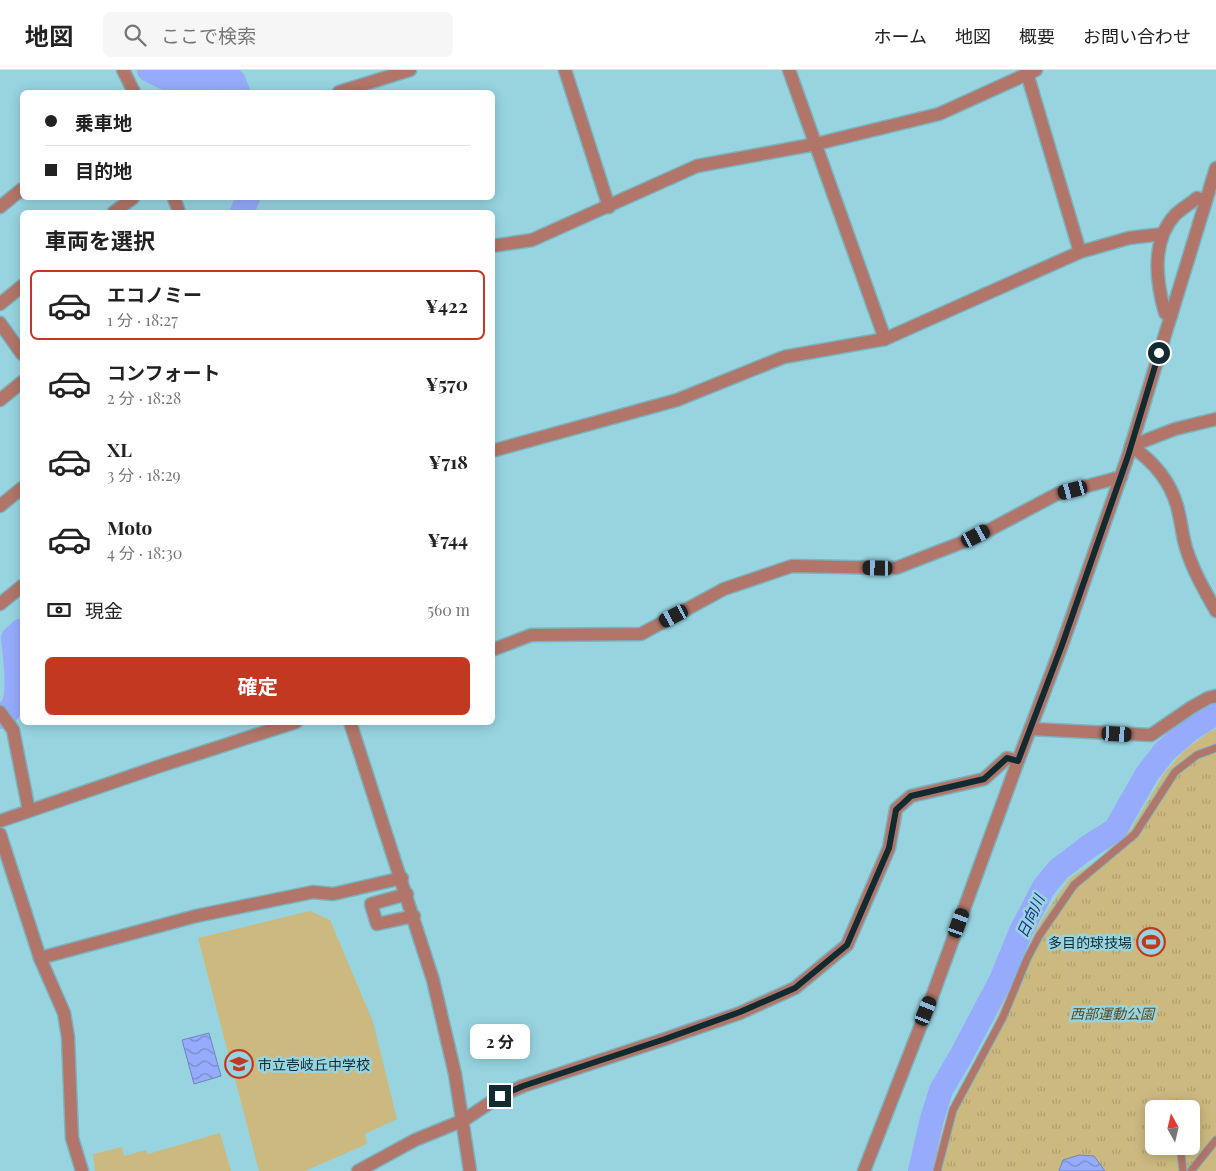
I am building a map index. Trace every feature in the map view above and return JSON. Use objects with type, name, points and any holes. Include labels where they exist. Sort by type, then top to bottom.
[{"type":"street","points":[[123,70],[133,90]]},
{"type":"street","points":[[345,90],[410,70]]},
{"type":"street","points":[[565,70],[609,207]]},
{"type":"street","points":[[789,70],[885,339]]},
{"type":"street","points":[[495,246],[532,240],[697,166],[816,144],[939,114],[1030,71],[1080,252]]},
{"type":"street","points":[[864,1171],[1031,729],[1132,446],[1216,168]]},
{"type":"street","points":[[0,207],[20,191]]},
{"type":"street","points":[[1170,316],[1165,313],[1159,288],[1158,249],[1162,234],[1176,215],[1197,198],[1205,200]]},
{"type":"street","points":[[117,210],[130,200]]},
{"type":"street","points":[[495,450],[677,400],[784,358],[885,339],[1080,252],[1129,238],[1162,234]]},
{"type":"street","points":[[0,304],[20,288]]},
{"type":"street","points":[[0,324],[20,351]]},
{"type":"street","points":[[0,400],[20,384]]},
{"type":"street","points":[[1132,446],[1175,429],[1216,419]]},
{"type":"street","points":[[1132,446],[1145,456],[1169,484],[1195,573],[1216,611]]},
{"type":"street","points":[[495,649],[531,635],[641,634],[724,590],[792,566],[896,568],[976,536],[1057,494],[1121,477]]},
{"type":"street","points":[[0,506],[20,490]]},
{"type":"street","points":[[0,604],[20,588]]},
{"type":"street","points":[[1031,729],[1151,735],[1192,707],[1208,698],[1216,696]]},
{"type":"street","points":[[2,715],[13,730],[29,810]]},
{"type":"street","points":[[0,821],[287,725]]},
{"type":"street","points":[[351,725],[402,878],[433,980],[464,1120],[470,1171]]},
{"type":"street","points":[[358,1171],[414,1140],[464,1120],[500,1096],[523,1086],[730,1016],[795,988],[847,945],[889,848],[896,810],[911,796],[984,779],[1007,758],[1018,761]]},
{"type":"street","points":[[0,834],[40,958],[64,1013],[68,1037],[72,1138],[82,1171]]},
{"type":"street","points":[[40,958],[196,916],[313,892],[333,894],[402,878]]},
{"type":"street","points":[[407,894],[371,904],[377,924],[414,916]]},
{"type":"lane","points":[[937,1171],[953,1110],[1003,1017],[1027,959],[1039,936],[1074,885],[1135,834],[1175,772],[1197,755],[1216,748]]},
{"type":"lane","points":[[1191,1171],[1216,1140]]},
{"type":"lane","points":[[1181,1155],[1182,1171]]},
{"type":"green space","name":"西部運動公園","points":[[1216,729],[1216,1171],[931,1171],[949,1108],[990,1033],[1036,929],[1070,878],[1096,861],[1131,829],[1165,772],[1184,751]]},
{"type":"green space","points":[[310,911],[330,920],[373,1022],[397,1119],[365,1134],[367,1144],[305,1171],[259,1171],[198,938]]},
{"type":"green space","points":[[220,1133],[231,1171],[95,1171],[93,1154],[122,1147],[124,1156],[146,1150],[148,1154]]},
{"type":"water","points":[[209,1033],[221,1076],[194,1084],[182,1040]]},
{"type":"water","points":[[1079,1155],[1094,1156],[1105,1171],[1059,1171],[1063,1160]]},
{"type":"waterway","points":[[149,70],[173,82],[229,77],[234,81],[237,90]]},
{"type":"waterway","points":[[243,210],[247,200]]},
{"type":"waterway","points":[[0,717],[14,703],[16,662],[13,638],[20,632]]},
{"type":"waterway","name":"日向川","points":[[920,1171],[941,1090],[1001,980],[1021,931],[1044,887],[1059,869],[1115,830],[1147,774],[1164,752],[1188,731],[1216,714]]},
{"type":"place","name":"多目的球技場","points":[[1151,942]]},
{"type":"place","name":"市立壱岐丘中学校","points":[[239,1064]]},
{"type":"route","points":[[500,1096],[523,1086],[740,1012],[795,988],[847,945],[889,848],[896,810],[911,796],[984,779],[1007,758],[1018,761],[1062,645],[1128,456],[1159,353]]}]
